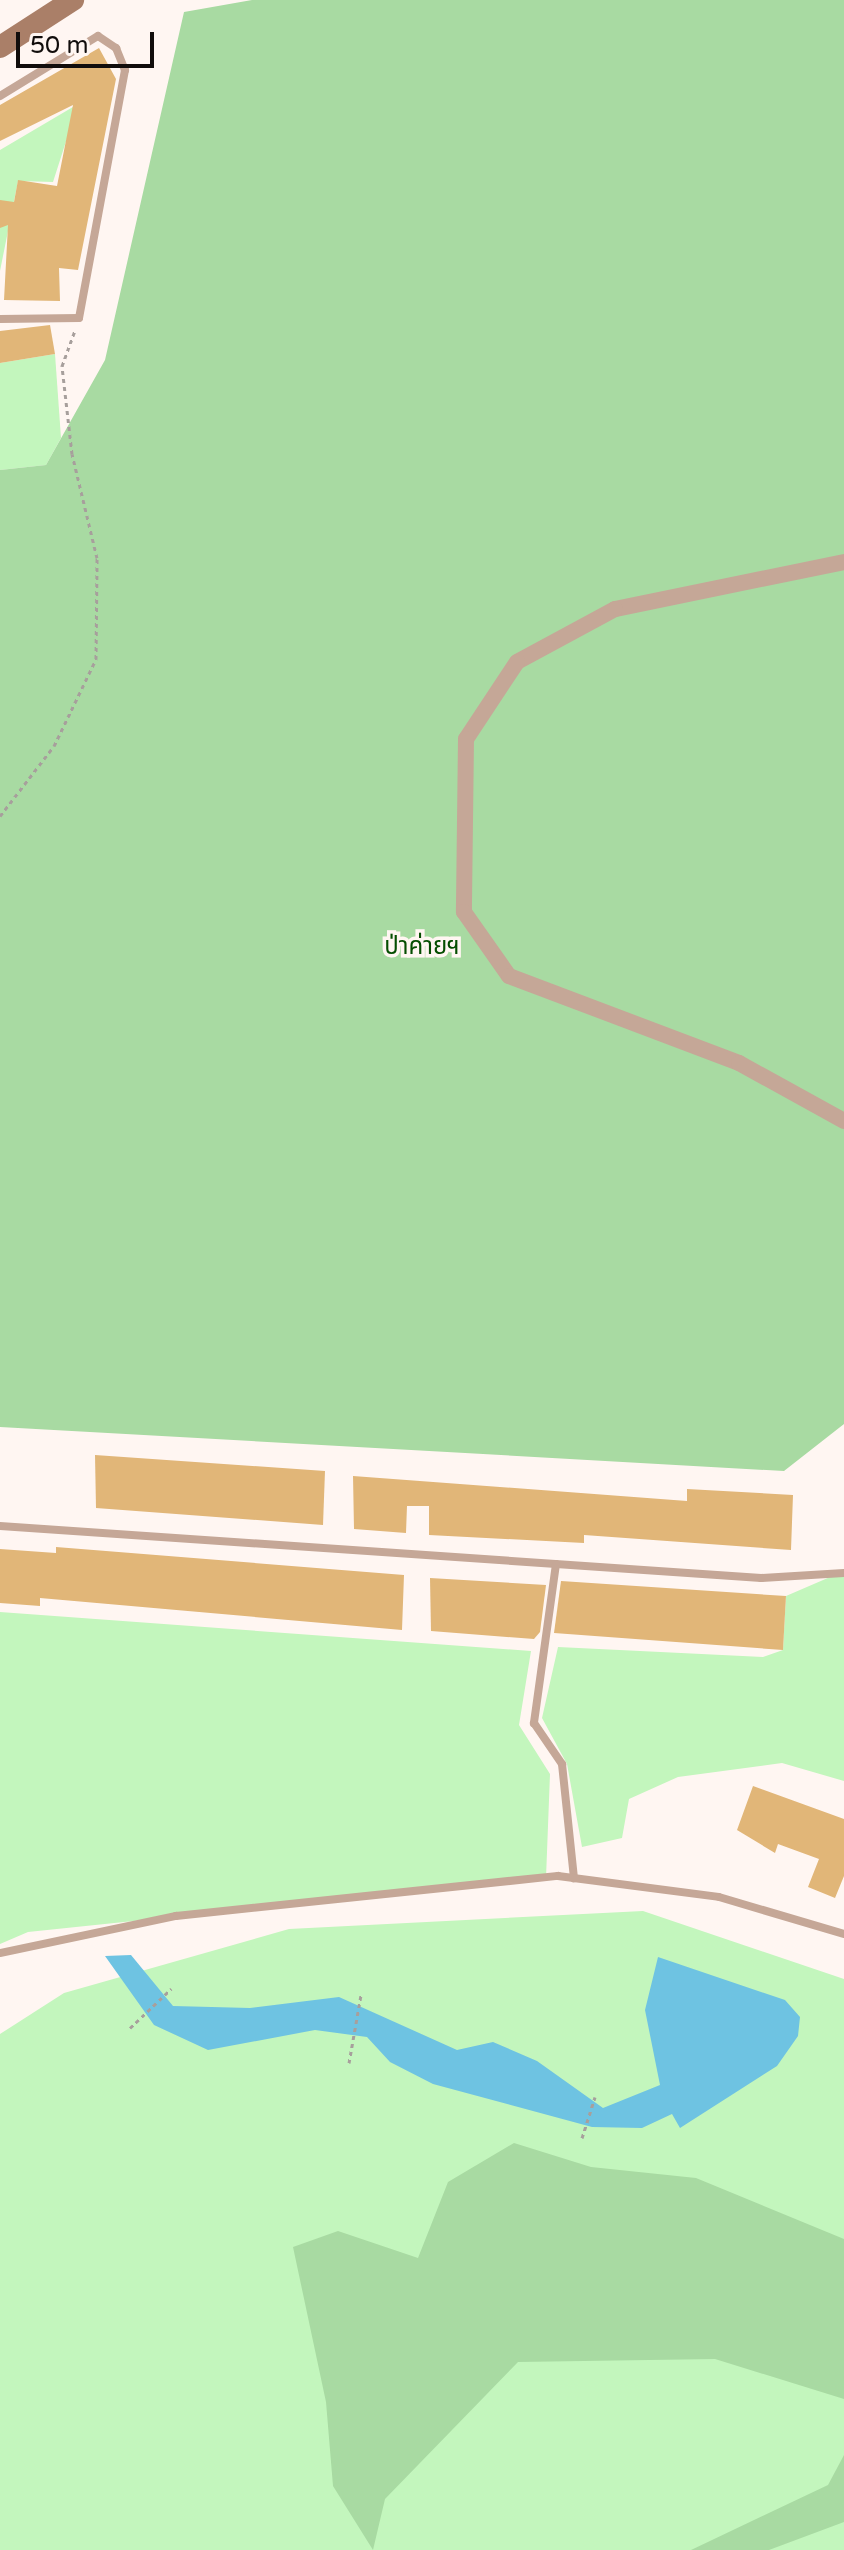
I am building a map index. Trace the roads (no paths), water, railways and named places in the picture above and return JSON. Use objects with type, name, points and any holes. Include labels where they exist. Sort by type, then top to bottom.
[{"type":"main road","points":[[0,47],[73,0]]},
{"type":"street","points":[[844,562],[615,609],[517,662],[466,739],[464,912],[509,976],[739,1063],[844,1121]]},
{"type":"lane","points":[[0,96],[98,36],[116,48],[125,70],[79,318],[0,319]]},
{"type":"lane","points":[[0,1526],[761,1578],[844,1573]]},
{"type":"lane","points":[[556,1564],[534,1723],[562,1764],[574,1878]]},
{"type":"lane","points":[[0,1953],[176,1916],[574,1878],[719,1897],[844,1934]]},
{"type":"water","points":[[131,1955],[173,2006],[250,2008],[339,1997],[457,2050],[493,2042],[537,2061],[603,2108],[660,2085],[645,2010],[658,1957],[785,2000],[800,2017],[798,2036],[777,2066],[680,2128],[672,2114],[642,2128],[592,2127],[433,2084],[390,2062],[367,2037],[315,2030],[208,2050],[154,2025],[105,1956]]},
{"type":"park label","name":"ป่าค่ายฯ","points":[[422,947]]}]
